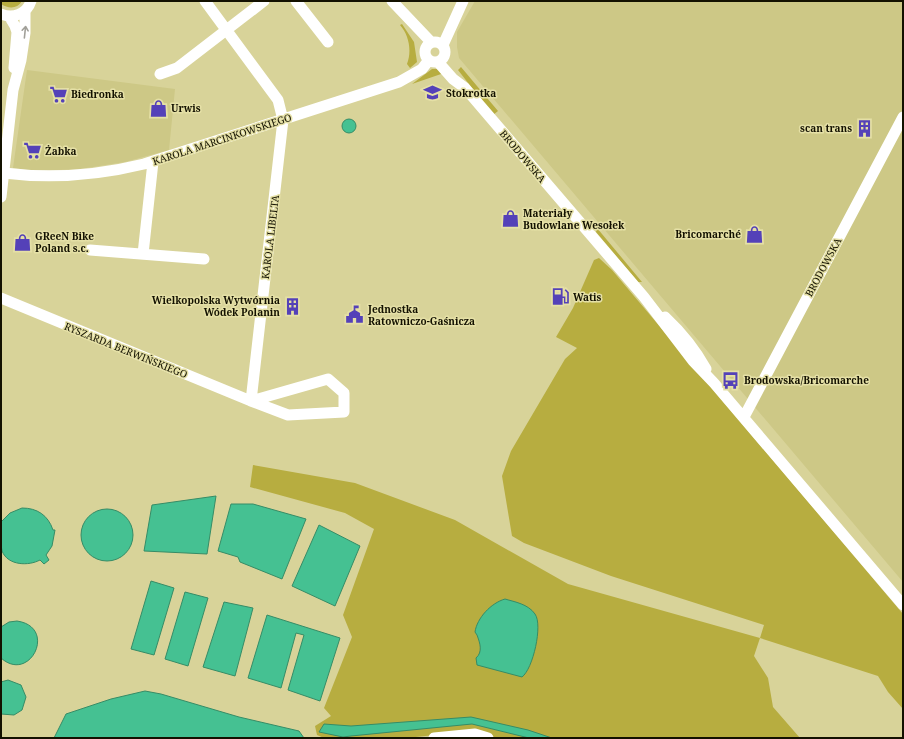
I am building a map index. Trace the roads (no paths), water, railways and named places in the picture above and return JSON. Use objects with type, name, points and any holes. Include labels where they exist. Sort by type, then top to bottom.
[{"type":"street","points":[[1,197],[15,81],[21,60],[24,40],[25,11],[31,1]]},
{"type":"street","points":[[205,1],[278,100],[283,120]]},
{"type":"street","points":[[160,74],[177,68],[264,1]]},
{"type":"street","points":[[296,1],[328,42]]},
{"type":"street","points":[[392,1],[404,15],[409,26],[434,44],[445,48],[437,60],[426,57],[434,44],[450,17],[460,6]]},
{"type":"street","points":[[5,15],[15,16],[25,11]]},
{"type":"street","points":[[5,15],[16,26],[17,32],[14,59],[15,81]]},
{"type":"street","name":"KAROLA MARCINKOWSKIEGO","points":[[4,172],[42,176],[80,175],[122,170],[154,162],[407,79],[437,60]]},
{"type":"street","name":"BRODOWSKA","points":[[437,60],[453,79],[465,88],[644,297],[693,362],[744,417],[903,605]]},
{"type":"street","name":"BRODOWSKA","points":[[744,417],[903,117]]},
{"type":"street","name":"KAROLA LIBELTA","points":[[251,402],[283,120]]},
{"type":"street","points":[[143,254],[154,162]]},
{"type":"street","points":[[90,250],[204,259]]},
{"type":"street","name":"RYSZARDA BERWIŃSKIEGO","points":[[1,298],[251,402],[288,415],[344,412],[344,393],[328,379],[251,402]]},
{"type":"street","points":[[434,738],[475,734],[488,738]]},
{"type":"place","name":"Stokrotka","points":[[433,93]]},
{"type":"place","name":"Biedronka","points":[[58,94]]},
{"type":"place","name":"Urwis","points":[[158,108]]},
{"type":"place","name":"scan trans","points":[[865,128]]},
{"type":"place","name":"Żabka","points":[[32,151]]},
{"type":"place","name":"Materiały Budowlane Wesołek","points":[[510,219]]},
{"type":"place","name":"Bricomarché","points":[[754,234]]},
{"type":"place","name":"GReeN Bike Poland s.c.","points":[[22,242]]},
{"type":"place","name":"Watis","points":[[560,297]]},
{"type":"place","name":"Wielkopolska Wytwórnia Wódek Polanin","points":[[293,306]]},
{"type":"place","name":"Jednostka Ratowniczo-Gaśnicza","points":[[355,315]]},
{"type":"place","name":"Brodowska/Bricomarche","points":[[731,380]]}]
